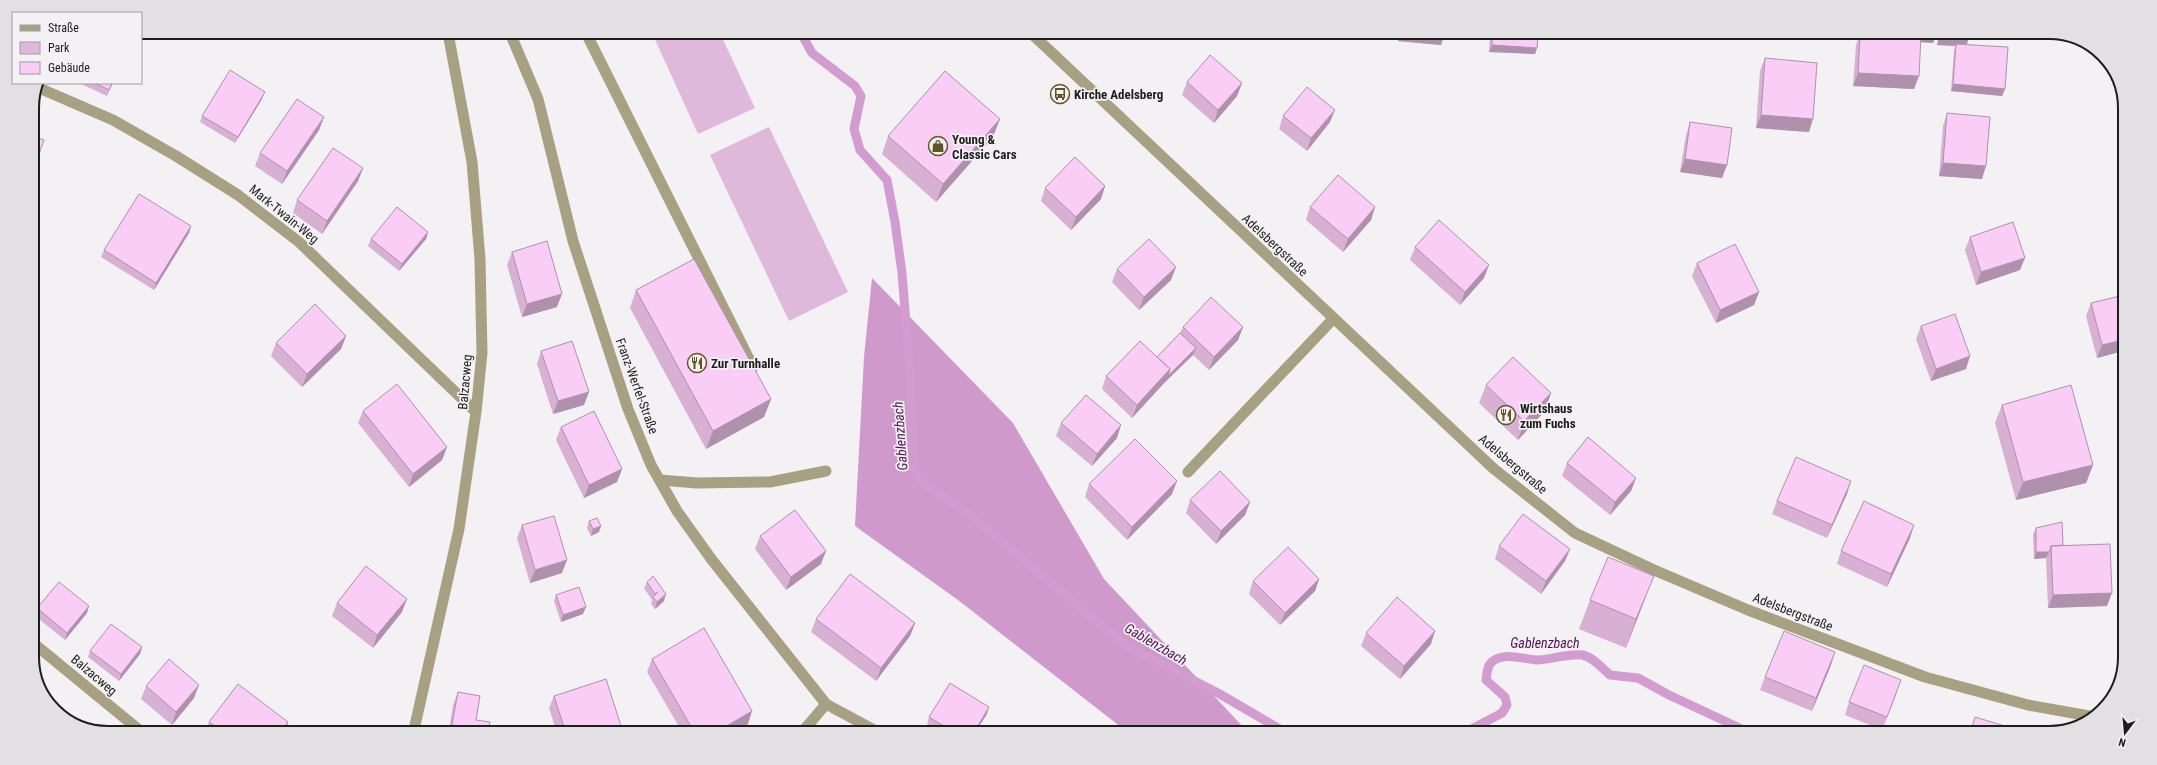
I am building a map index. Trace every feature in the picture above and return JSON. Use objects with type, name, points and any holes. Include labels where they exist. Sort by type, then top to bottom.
[{"type":"street","name":"Balzacweg","points":[[415,726],[459,529],[476,412],[482,353],[480,259],[472,162],[449,39]]},
{"type":"street","name":"Franz-Werfel-Straße","points":[[513,39],[538,100],[573,241],[628,409],[651,464],[677,511],[712,560],[826,704],[867,726]]},
{"type":"street","points":[[589,39],[753,366]]},
{"type":"street","name":"Adelsbergstraße","points":[[1037,39],[1494,469],[1575,533],[1748,610],[1925,677],[2028,705],[2085,715]]},
{"type":"street","name":"Mark-Twain-Weg","points":[[42,89],[113,120],[176,156],[238,195],[298,242],[476,412]]},
{"type":"street","points":[[1188,472],[1333,319]]},
{"type":"street","points":[[660,480],[697,483],[770,482],[826,471]]},
{"type":"street","name":"Balzacweg","points":[[39,648],[134,726]]},
{"type":"street","points":[[807,726],[826,704]]},
{"type":"green space","points":[[655,39],[723,39],[755,108],[698,134]]},
{"type":"green space","points":[[769,127],[848,292],[789,321],[710,155]]},
{"type":"shaded area","points":[[872,278],[1013,423],[1104,579],[1242,726],[1120,726],[958,600],[855,526],[864,357]]},
{"type":"building","points":[[1492,39],[1538,39],[1537,48],[1492,45]]},
{"type":"building","points":[[1860,39],[1921,39],[1919,76],[1858,73]]},
{"type":"building","points":[[1956,44],[2008,47],[2005,89],[1953,84]]},
{"type":"building","points":[[1210,55],[1242,83],[1218,110],[1187,82]]},
{"type":"building","points":[[1765,58],[1817,63],[1813,119],[1761,115]]},
{"type":"building","points":[[230,70],[265,92],[238,137],[202,116]]},
{"type":"building","points":[[945,71],[1000,119],[943,184],[888,136]]},
{"type":"building","points":[[97,84],[112,84],[109,90]]},
{"type":"building","points":[[1307,87],[1335,110],[1311,138],[1283,116]]},
{"type":"building","points":[[297,99],[324,117],[287,171],[260,153]]},
{"type":"building","points":[[1947,113],[1990,117],[1986,166],[1943,163]]},
{"type":"building","points":[[1690,122],[1732,128],[1727,165],[1685,159]]},
{"type":"building","points":[[39,138],[44,140],[39,154]]},
{"type":"building","points":[[333,148],[363,168],[327,221],[297,200]]},
{"type":"building","points":[[1075,157],[1105,186],[1076,217],[1045,188]]},
{"type":"building","points":[[1338,175],[1375,207],[1348,239],[1310,207]]},
{"type":"building","points":[[139,194],[191,226],[156,283],[104,250]]},
{"type":"building","points":[[397,207],[428,232],[402,264],[371,239]]},
{"type":"building","points":[[1439,220],[1489,265],[1465,292],[1415,247]]},
{"type":"building","points":[[2013,222],[2025,258],[1981,272],[1970,237]]},
{"type":"building","points":[[1149,239],[1176,267],[1144,297],[1117,269]]},
{"type":"building","points":[[547,241],[562,294],[527,304],[512,252]]},
{"type":"building","points":[[1735,244],[1759,292],[1720,310],[1697,263]]},
{"type":"building","name":"Zur Turnhalle","points":[[694,259],[771,399],[713,431],[636,290]]},
{"type":"building","points":[[2118,296],[2118,341],[2102,345],[2091,303]]},
{"type":"building","points":[[1211,297],[1243,327],[1214,357],[1183,327]]},
{"type":"building","points":[[315,304],[346,336],[307,374],[276,343]]},
{"type":"building","points":[[1955,314],[1970,356],[1936,369],[1921,326]]},
{"type":"building","points":[[1180,333],[1196,348],[1168,376],[1170,369],[1157,357]]},
{"type":"building","points":[[572,341],[589,392],[558,401],[541,351]]},
{"type":"building","points":[[1140,341],[1170,369],[1137,405],[1106,376]]},
{"type":"building","points":[[1513,357],[1551,393],[1524,421],[1486,385]]},
{"type":"building","points":[[397,384],[447,447],[413,474],[363,411]]},
{"type":"building","points":[[2071,385],[2093,465],[2023,482],[2002,405]]},
{"type":"building","points":[[1086,395],[1121,425],[1097,454],[1061,423]]},
{"type":"building","points":[[594,411],[622,469],[589,485],[561,427]]},
{"type":"building","points":[[1588,437],[1636,478],[1615,502],[1567,463]]},
{"type":"building","points":[[1135,439],[1177,481],[1132,527],[1089,484]]},
{"type":"building","points":[[1796,457],[1851,481],[1832,525],[1777,501]]},
{"type":"building","points":[[1220,471],[1250,502],[1221,531],[1190,500]]},
{"type":"building","points":[[1864,501],[1914,525],[1891,574],[1841,551]]},
{"type":"building","points":[[795,510],[826,551],[791,577],[760,536]]},
{"type":"building","points":[[1523,514],[1570,549],[1546,581],[1499,546]]},
{"type":"building","points":[[554,516],[567,560],[535,570],[522,525]]},
{"type":"building","points":[[597,518],[601,526],[593,529],[589,521]]},
{"type":"building","points":[[2062,522],[2063,545],[2051,546],[2049,552],[2036,552],[2036,528]]},
{"type":"building","points":[[2110,544],[2112,593],[2053,595],[2051,546]]},
{"type":"building","points":[[1288,547],[1319,579],[1285,613],[1253,581]]},
{"type":"building","points":[[1608,557],[1654,576],[1636,619],[1590,600]]},
{"type":"building","points":[[366,566],[407,599],[377,635],[337,603]]},
{"type":"building","points":[[850,574],[915,623],[881,668],[816,619]]},
{"type":"building","points":[[653,576],[666,594],[657,602],[653,597],[658,592],[655,594],[647,582]]},
{"type":"building","points":[[59,582],[89,606],[67,633],[39,610],[39,606]]},
{"type":"building","points":[[579,587],[586,607],[563,615],[556,595]]},
{"type":"building","points":[[1397,597],[1435,631],[1404,666],[1366,633]]},
{"type":"building","points":[[111,624],[142,647],[121,674],[90,651]]},
{"type":"building","points":[[704,628],[752,711],[727,726],[691,726],[652,659]]},
{"type":"building","points":[[1784,631],[1835,652],[1816,698],[1765,677]]},
{"type":"building","points":[[169,659],[199,685],[176,712],[146,686]]},
{"type":"building","points":[[1864,665],[1901,680],[1887,717],[1849,702]]},
{"type":"building","points":[[606,679],[621,726],[564,726],[554,696]]},
{"type":"building","points":[[950,683],[989,707],[978,726],[944,726],[929,717]]},
{"type":"building","points":[[238,684],[288,722],[285,726],[215,726],[209,722]]},
{"type":"building","points":[[458,692],[480,696],[476,720],[490,722],[490,726],[452,726]]},
{"type":"building","points":[[1975,717],[2005,726],[1972,726]]},
{"type":"waterway","name":"Gablenzbach","points":[[804,39],[812,53],[855,86],[861,96],[854,129],[860,150],[887,180],[895,222],[902,273],[910,373],[914,465],[918,479],[969,514],[1126,646],[1218,693],[1274,726]]},
{"type":"waterway","name":"Gablenzbach","points":[[1477,726],[1502,713],[1507,705],[1505,697],[1486,680],[1488,667],[1493,661],[1498,658],[1508,656],[1536,660],[1576,655],[1582,655],[1590,658],[1610,675],[1638,678],[1669,695],[1735,726]]},
{"type":"place","name":"Kirche Adelsberg","points":[[1060,94]]},
{"type":"place","name":"Young & Classic Cars","points":[[938,146]]},
{"type":"place","name":"Zur Turnhalle","points":[[697,363]]},
{"type":"place","name":"Wirtshaus zum Fuchs","points":[[1506,415]]}]
